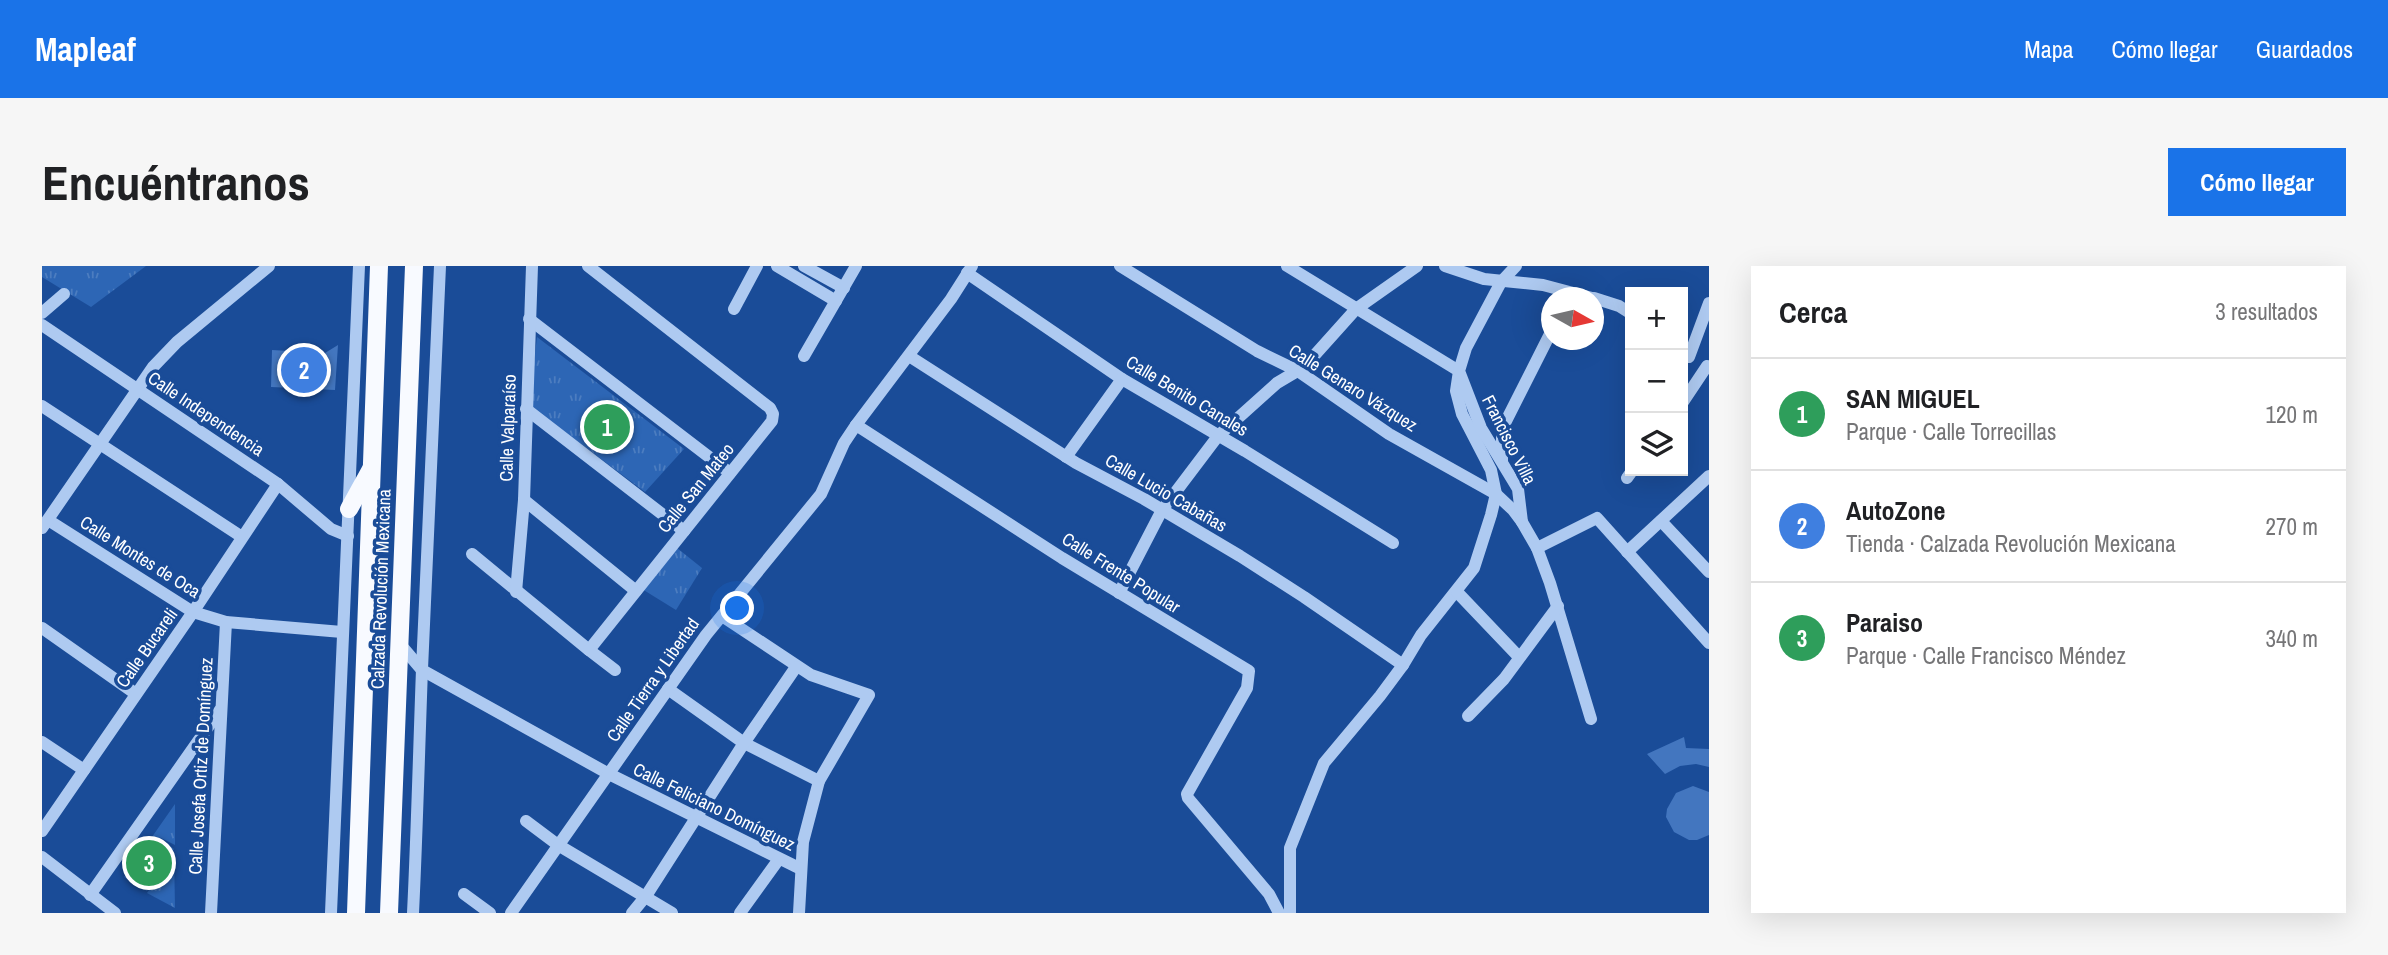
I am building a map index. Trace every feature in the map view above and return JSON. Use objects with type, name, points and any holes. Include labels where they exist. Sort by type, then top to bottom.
[{"type":"main road","name":"Calzada Revolución Mexicana","points":[[356,913],[379,266]]},
{"type":"main road","name":"Calzada Revolución Mexicana","points":[[389,913],[414,266]]},
{"type":"main road","points":[[349,509],[372,465]]},
{"type":"street","points":[[45,524],[137,388],[177,342],[269,266]]},
{"type":"street","points":[[331,913],[359,266]]},
{"type":"street","points":[[412,913],[419,806],[422,670],[440,266]]},
{"type":"street","name":"Calle Valparaíso","points":[[516,592],[524,500],[532,266]]},
{"type":"street","name":"Calle San Mateo","points":[[588,266],[770,408],[774,414],[772,421],[589,650]]},
{"type":"street","points":[[734,309],[757,266]]},
{"type":"street","points":[[777,266],[836,301]]},
{"type":"street","points":[[804,266],[844,288]]},
{"type":"street","points":[[804,356],[856,266]]},
{"type":"street","name":"Calle Genaro Vázquez","points":[[1120,266],[1257,351],[1298,371],[1389,434],[1496,494]]},
{"type":"street","points":[[1287,266],[1459,371]]},
{"type":"street","points":[[1119,593],[1161,510],[1218,436],[1277,383],[1304,367],[1356,309],[1418,266]]},
{"type":"street","points":[[1445,266],[1484,279],[1548,287]]},
{"type":"street","points":[[1290,913],[1290,848],[1324,763],[1403,665],[1421,635],[1474,568],[1496,494],[1491,470],[1462,414],[1456,391],[1466,348],[1501,282],[1516,266]]},
{"type":"street","name":"Calle Tierra y Libertad","points":[[511,913],[722,616],[821,494],[844,443],[951,299],[969,270]]},
{"type":"street","name":"Calle Benito Canales","points":[[969,270],[1122,379],[1393,543]]},
{"type":"street","points":[[42,313],[64,294]]},
{"type":"street","points":[[1604,301],[1625,310]]},
{"type":"street","points":[[1688,351],[1709,303]]},
{"type":"street","points":[[529,319],[730,473]]},
{"type":"street","name":"Calle Independencia","points":[[42,325],[278,484],[331,529],[348,536]]},
{"type":"street","points":[[1502,462],[1502,429],[1542,350]]},
{"type":"street","name":"Calle Lucio Cabañas","points":[[909,356],[1066,457],[1161,510],[1304,597],[1403,665]]},
{"type":"street","points":[[1688,357],[1708,367],[1688,395]]},
{"type":"street","name":"Francisco Villa","points":[[1459,371],[1481,428],[1518,489],[1522,522]]},
{"type":"street","points":[[1066,457],[1122,379]]},
{"type":"street","points":[[42,405],[242,537]]},
{"type":"street","points":[[526,408],[684,531]]},
{"type":"street","name":"Calle Frente Popular","points":[[856,425],[1119,593],[1249,671],[1247,688],[1188,789],[1188,798],[1269,894],[1279,913]]},
{"type":"street","points":[[1627,552],[1709,476]]},
{"type":"street","name":"Calle Bucareli","points":[[42,831],[278,484]]},
{"type":"street","points":[[1496,494],[1522,522],[1537,548],[1558,607],[1591,719]]},
{"type":"street","points":[[524,500],[636,591]]},
{"type":"street","points":[[1537,548],[1597,518],[1709,643]]},
{"type":"street","points":[[1661,521],[1709,572]]},
{"type":"street","name":"Calle Montes de Oca","points":[[45,524],[193,612],[226,622],[342,632]]},
{"type":"street","points":[[472,554],[615,670]]},
{"type":"street","points":[[1457,592],[1519,657]]},
{"type":"street","points":[[1468,716],[1504,679],[1558,607]]},
{"type":"street","points":[[722,616],[796,667],[826,682],[869,695],[819,781],[803,842],[800,913]]},
{"type":"street","name":"Calle Josefa Ortiz de Domínguez","points":[[211,913],[226,622]]},
{"type":"street","points":[[42,628],[136,694]]},
{"type":"street","name":"Calle Feliciano Domínguez","points":[[399,643],[422,670],[608,774],[802,869]]},
{"type":"street","points":[[632,913],[646,896],[796,667]]},
{"type":"street","points":[[668,689],[744,743],[819,781]]},
{"type":"street","points":[[90,895],[220,709]]},
{"type":"street","points":[[42,742],[83,771]]},
{"type":"street","points":[[526,821],[558,845],[672,913]]},
{"type":"street","points":[[42,857],[115,913]]},
{"type":"street","points":[[740,913],[779,859]]},
{"type":"street","points":[[464,894],[490,913]]},
{"type":"green space","points":[[42,266],[146,266],[91,307],[42,277]]},
{"type":"green space","points":[[537,337],[684,449],[645,492],[529,405]]},
{"type":"green space","points":[[677,548],[702,568],[676,610],[642,589]]},
{"type":"green space","points":[[175,804],[175,845],[159,837],[174,849],[147,891],[124,877]]},
{"type":"green space","points":[[174,855],[175,908],[147,893]]},
{"type":"building","points":[[338,345],[335,390],[271,387],[272,350],[325,353]]},
{"type":"building","points":[[1684,737],[1686,748],[1709,749],[1709,767],[1696,764],[1680,766],[1665,774],[1647,754]]},
{"type":"building","points":[[1693,786],[1709,792],[1709,835],[1689,840],[1674,832],[1666,817],[1667,809],[1676,793]]},
{"type":"place","name":"AutoZone","points":[[304,370]]},
{"type":"place","name":"SAN MIGUEL","points":[[607,427]]},
{"type":"place","name":"Paraiso","points":[[149,863]]}]
